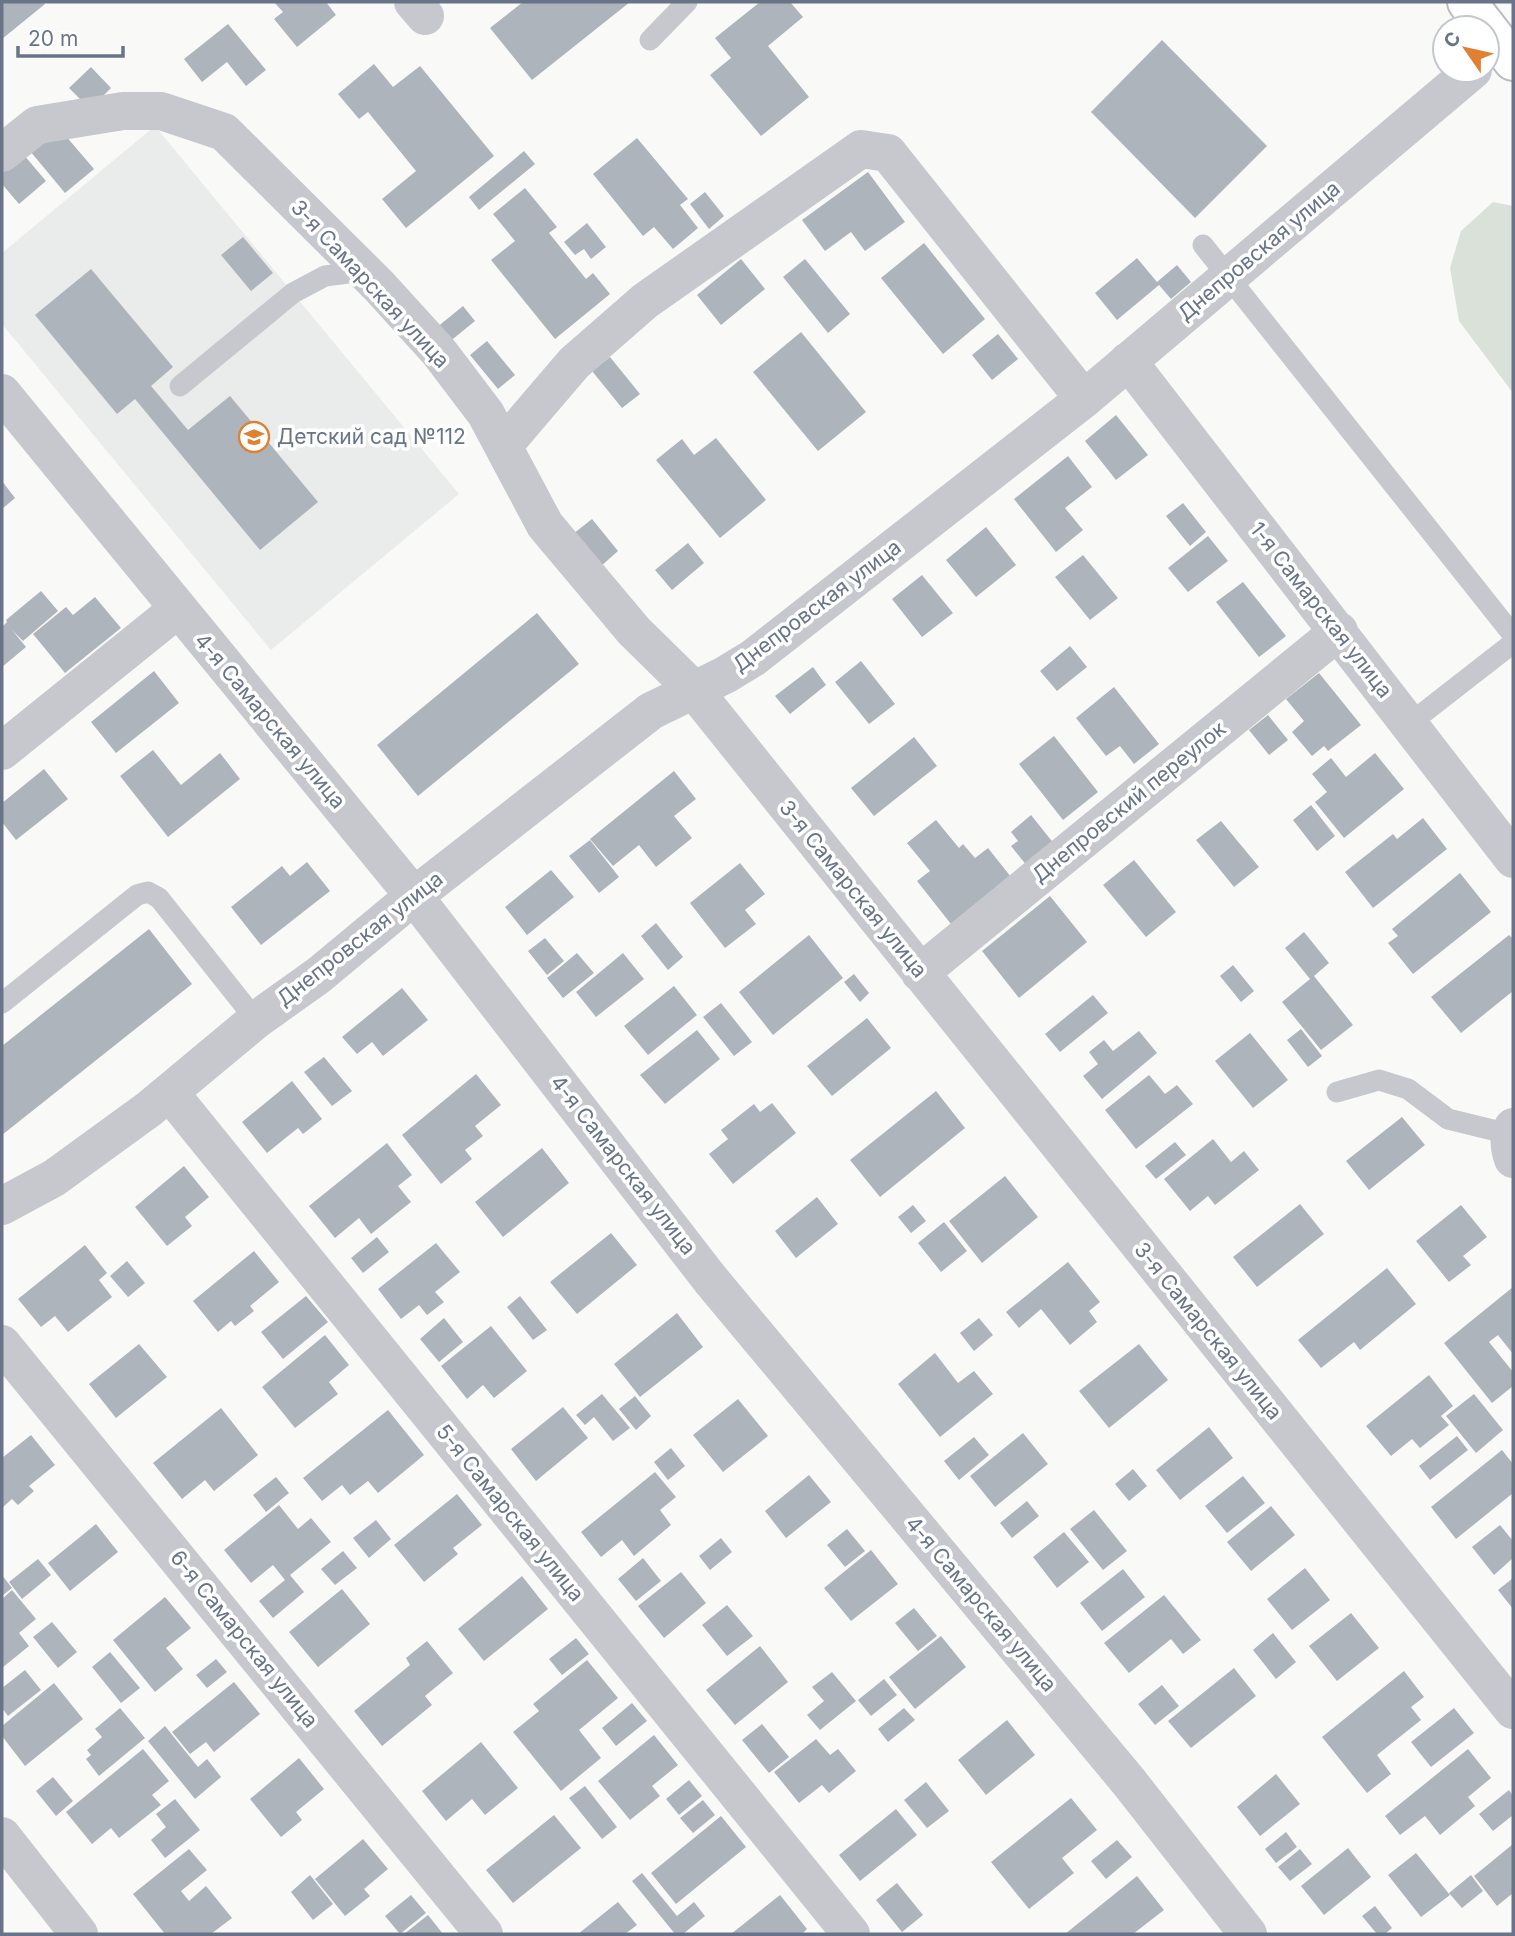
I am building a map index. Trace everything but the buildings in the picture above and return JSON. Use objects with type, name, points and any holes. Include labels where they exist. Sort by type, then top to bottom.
[{"type":"street","name":"Днепровская улица","points":[[2,1206],[54,1178],[170,1093],[256,1020],[319,975],[651,711],[752,658],[1084,400],[1464,84]]},
{"type":"street","name":"3-я Самарская улица","points":[[2,153],[37,125],[123,111],[161,111],[224,132],[363,271],[439,352],[486,414],[545,524],[634,631],[693,689],[1513,1710]]},
{"type":"street","points":[[504,445],[574,363],[645,301],[861,149],[888,153],[1084,400]]},
{"type":"street","name":"1-я Самарская улица","points":[[1128,361],[1513,859]]},
{"type":"street","name":"4-я Самарская улица","points":[[2,393],[415,896],[710,1279],[1129,1782],[1248,1934]]},
{"type":"street","points":[[2,751],[178,609]]},
{"type":"street","name":"Днепровский переулок","points":[[920,973],[1339,631]]},
{"type":"street","name":"5-я Самарская улица","points":[[170,1093],[851,1934]]},
{"type":"street","name":"6-я Самарская улица","points":[[2,1344],[484,1934]]},
{"type":"street","points":[[2,1836],[79,1934]]},
{"type":"lane","points":[[649,40],[687,2]]},
{"type":"lane","points":[[1203,245],[1513,635]]},
{"type":"lane","points":[[180,386],[293,293],[325,276],[363,271]]},
{"type":"lane","points":[[1409,724],[1513,643]]},
{"type":"lane","points":[[2,1003],[137,895],[148,892],[159,898],[256,1020]]},
{"type":"lane","points":[[1338,1092],[1379,1080],[1408,1089],[1448,1119],[1512,1140]]},
{"type":"shaded area","name":"Детский сад №112","points":[[155,126],[459,494],[271,650],[2,324],[2,253]]},
{"type":"shaded area","points":[[1493,202],[1513,206],[1513,393],[1459,321],[1450,268],[1461,231]]},
{"type":"place","name":"Детский сад №112","points":[[254,437]]}]
